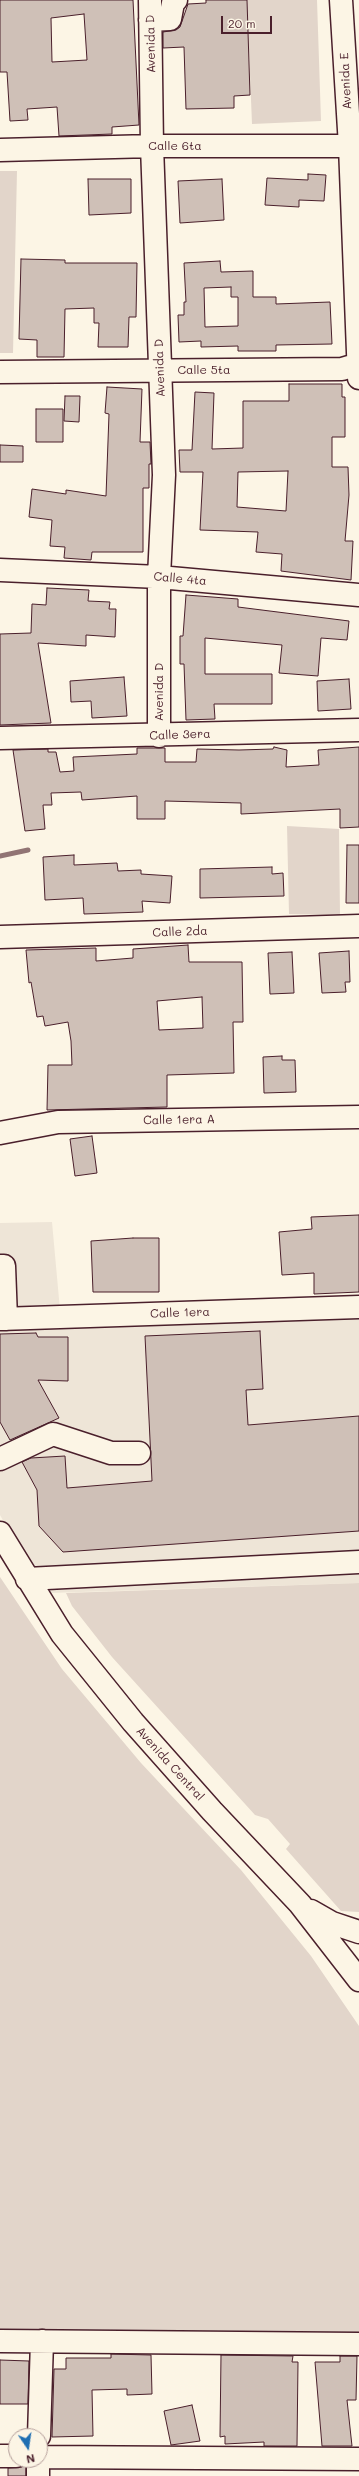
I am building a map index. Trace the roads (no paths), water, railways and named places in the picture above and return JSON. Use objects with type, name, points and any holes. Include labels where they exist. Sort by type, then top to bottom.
[{"type":"street","points":[[150,10],[170,19],[173,3],[176,0]]},
{"type":"street","name":"Avenida E","points":[[341,0],[350,146],[359,369]]},
{"type":"street","name":"Avenida D","points":[[150,10],[152,146],[164,475],[159,577],[159,736]]},
{"type":"street","name":"Calle 6ta","points":[[0,150],[152,146],[350,146]]},
{"type":"street","name":"Calle 5ta","points":[[0,372],[359,369]]},
{"type":"street","name":"Calle 4ta","points":[[0,570],[159,577],[359,595]]},
{"type":"street","name":"Calle 3era","points":[[0,738],[159,736],[359,730]]},
{"type":"street","name":"Calle 2da","points":[[0,937],[359,926]]},
{"type":"street","name":"Calle 1era A","points":[[0,1133],[58,1122],[359,1117]]},
{"type":"street","points":[[0,1266],[4,1266],[3,1319]]},
{"type":"street","name":"Calle 1era","points":[[3,1319],[359,1307]]},
{"type":"street","points":[[0,1459],[53,1434],[111,1453],[139,1453]]},
{"type":"street","name":"Avenida Central","points":[[0,1533],[62,1634],[133,1722],[212,1810],[300,1904],[350,1951],[358,1976]]},
{"type":"street","points":[[27,1579],[359,1562]]},
{"type":"street","points":[[300,1904],[332,1923],[359,1932]]},
{"type":"street","points":[[0,2341],[359,2344]]},
{"type":"street","points":[[39,2428],[42,2342]]},
{"type":"street","points":[[48,2457],[359,2459]]},
{"type":"waterway","points":[[0,856],[28,850]]}]
